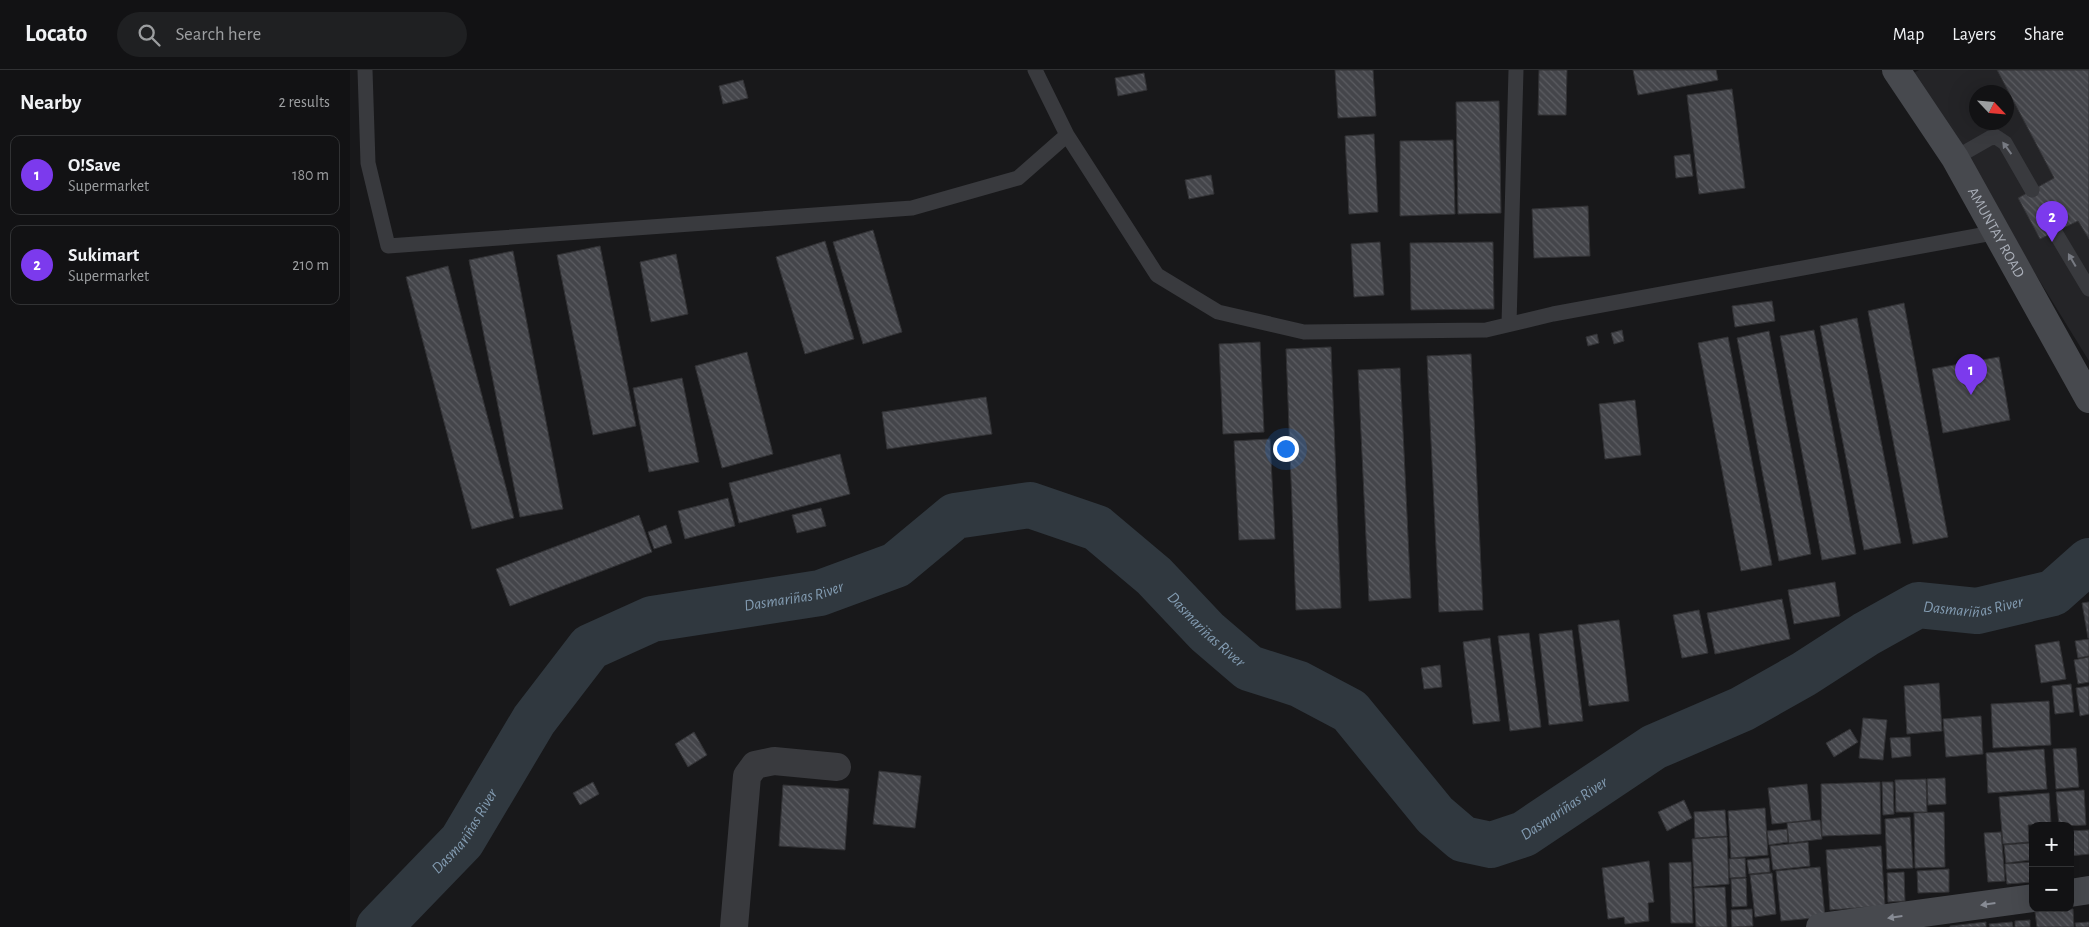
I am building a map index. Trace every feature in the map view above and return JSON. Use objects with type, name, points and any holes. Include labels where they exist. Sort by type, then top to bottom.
[{"type":"street","name":"AMUNTAY ROAD","points":[[1896,70],[1955,158],[1998,232],[2089,399]]},
{"type":"street","points":[[734,927],[747,776],[755,765],[774,760],[837,767]]},
{"type":"street","points":[[2074,892],[2089,890]]},
{"type":"street","points":[[1820,927],[1944,919],[2029,899]]},
{"type":"lane","points":[[365,70],[368,162],[388,246],[912,208],[1018,178],[1067,135]]},
{"type":"lane","points":[[1035,70],[1067,135],[1157,275],[1218,312],[1304,332],[1486,330],[1553,314],[1998,232]]},
{"type":"lane","points":[[1509,324],[1516,70]]},
{"type":"lane","points":[[1955,158],[1990,138],[1996,137],[2005,143],[2032,190]]},
{"type":"lane","points":[[2055,232],[2089,289]]},
{"type":"shaded area","points":[[1919,70],[2089,70],[2089,361],[1912,74]]},
{"type":"building","points":[[1335,70],[1373,70],[1376,116],[1338,118]]},
{"type":"building","points":[[1539,70],[1567,70],[1566,115],[1538,115]]},
{"type":"building","points":[[1633,70],[1716,70],[1718,80],[1638,95]]},
{"type":"building","points":[[1997,70],[2089,70],[2089,239],[2078,221],[2040,239],[2018,198],[2054,178],[2014,102],[2014,85],[2005,85]]},
{"type":"building","points":[[1144,73],[1147,90],[1118,96],[1115,78]]},
{"type":"building","points":[[743,80],[748,98],[723,104],[719,86]]},
{"type":"building","points":[[1732,89],[1745,188],[1699,194],[1687,95]]},
{"type":"building","points":[[1499,101],[1501,213],[1458,214],[1456,102]]},
{"type":"building","points":[[1374,134],[1378,212],[1349,214],[1345,136]]},
{"type":"building","points":[[1453,140],[1455,214],[1400,216],[1400,141]]},
{"type":"building","points":[[1690,154],[1693,176],[1676,178],[1674,156]]},
{"type":"building","points":[[1211,175],[1214,194],[1189,199],[1185,180]]},
{"type":"building","points":[[1588,206],[1590,256],[1534,258],[1532,209]]},
{"type":"building","points":[[873,230],[902,332],[863,344],[833,242]]},
{"type":"building","points":[[825,241],[854,339],[805,354],[776,257]]},
{"type":"building","points":[[1380,242],[1384,295],[1354,297],[1351,244]]},
{"type":"building","points":[[1493,242],[1494,309],[1411,310],[1410,243]]},
{"type":"building","points":[[600,246],[636,426],[593,435],[557,255]]},
{"type":"building","points":[[513,251],[563,509],[520,517],[469,260]]},
{"type":"building","points":[[676,254],[688,314],[651,322],[640,262]]},
{"type":"building","points":[[448,266],[514,518],[472,529],[406,277]]},
{"type":"building","points":[[1772,301],[1775,321],[1735,327],[1732,306]]},
{"type":"building","points":[[1904,303],[1948,537],[1913,544],[1868,311]]},
{"type":"building","points":[[1857,318],[1901,543],[1864,550],[1820,326]]},
{"type":"building","points":[[1622,330],[1624,341],[1614,344],[1611,333]]},
{"type":"building","points":[[1814,330],[1856,554],[1822,560],[1780,336]]},
{"type":"building","points":[[1769,331],[1811,554],[1779,561],[1737,338]]},
{"type":"building","points":[[1597,334],[1599,343],[1588,346],[1586,337]]},
{"type":"building","points":[[1728,337],[1772,565],[1741,571],[1698,343]]},
{"type":"building","points":[[1260,342],[1264,432],[1223,434],[1219,344]]},
{"type":"building","points":[[1331,347],[1341,608],[1296,610],[1286,349]]},
{"type":"building","points":[[747,352],[773,454],[722,468],[695,366]]},
{"type":"building","points":[[1471,354],[1483,610],[1439,612],[1427,356]]},
{"type":"building","points":[[1999,357],[2010,420],[1943,433],[1932,369]]},
{"type":"building","points":[[1400,368],[1411,598],[1369,601],[1358,370]]},
{"type":"building","points":[[682,378],[699,462],[649,472],[633,388]]},
{"type":"building","points":[[986,397],[992,434],[887,449],[882,412]]},
{"type":"building","points":[[1635,400],[1641,455],[1605,459],[1599,404]]},
{"type":"building","points":[[1270,439],[1275,539],[1239,540],[1234,441]]},
{"type":"building","points":[[840,454],[850,494],[739,523],[729,483]]},
{"type":"building","points":[[728,498],[735,526],[685,539],[678,511]]},
{"type":"building","points":[[821,508],[826,526],[797,533],[792,515]]},
{"type":"building","points":[[639,515],[652,552],[510,606],[496,569]]},
{"type":"building","points":[[666,525],[672,543],[654,549],[648,532]]},
{"type":"building","points":[[1835,582],[1840,616],[1794,624],[1788,590]]},
{"type":"building","points":[[1782,599],[1790,639],[1715,654],[1707,613]]},
{"type":"building","points":[[2089,602],[2089,638],[2088,638],[2082,603]]},
{"type":"building","points":[[1699,610],[1708,653],[1682,658],[1673,615]]},
{"type":"building","points":[[1619,620],[1629,701],[1589,706],[1578,625]]},
{"type":"building","points":[[1572,630],[1583,721],[1549,725],[1539,634]]},
{"type":"building","points":[[1529,633],[1541,727],[1510,731],[1498,636]]},
{"type":"building","points":[[1490,638],[1500,721],[1473,724],[1463,642]]},
{"type":"building","points":[[2089,639],[2089,656],[2078,658],[2075,641]]},
{"type":"building","points":[[2059,641],[2066,679],[2041,683],[2035,645]]},
{"type":"building","points":[[2089,657],[2089,682],[2078,684],[2074,660]]},
{"type":"building","points":[[1440,665],[1442,687],[1424,689],[1421,668]]},
{"type":"building","points":[[1939,683],[1942,731],[1907,734],[1904,686]]},
{"type":"building","points":[[2071,684],[2074,712],[2055,714],[2052,686]]},
{"type":"building","points":[[2089,686],[2089,714],[2080,716],[2076,688]]},
{"type":"building","points":[[2049,701],[2051,745],[1993,748],[1991,704]]},
{"type":"building","points":[[1981,716],[1983,754],[1946,757],[1943,719]]},
{"type":"building","points":[[1863,718],[1887,720],[1883,760],[1859,758]]},
{"type":"building","points":[[1850,729],[1858,742],[1834,757],[1826,743]]},
{"type":"building","points":[[694,732],[707,755],[688,767],[675,744]]},
{"type":"building","points":[[1910,737],[1911,756],[1892,758],[1890,738]]},
{"type":"building","points":[[2076,748],[2079,787],[2056,789],[2053,749]]},
{"type":"building","points":[[2044,749],[2047,789],[1988,793],[1986,753]]},
{"type":"building","points":[[879,771],[921,776],[915,828],[873,824]]},
{"type":"building","points":[[1945,778],[1946,804],[1928,805],[1927,779]]},
{"type":"building","points":[[1926,779],[1927,812],[1896,812],[1895,780]]},
{"type":"building","points":[[593,782],[599,794],[580,805],[573,793]]},
{"type":"building","points":[[1880,782],[1881,834],[1822,836],[1821,784]]},
{"type":"building","points":[[1882,782],[1893,782],[1894,814],[1883,815]]},
{"type":"building","points":[[1807,784],[1811,820],[1772,824],[1768,788]]},
{"type":"building","points":[[783,785],[849,789],[845,850],[779,846]]},
{"type":"building","points":[[2084,790],[2086,825],[2074,825],[2074,822],[2059,822],[2056,792]]},
{"type":"building","points":[[2049,793],[2051,822],[2029,822],[2029,842],[2003,844],[1999,797]]},
{"type":"building","points":[[1684,800],[1692,818],[1667,831],[1658,812]]},
{"type":"building","points":[[1765,808],[1768,855],[1731,858],[1728,811]]},
{"type":"building","points":[[1725,810],[1727,836],[1695,838],[1694,812]]},
{"type":"building","points":[[1944,812],[1945,867],[1915,868],[1914,813]]},
{"type":"building","points":[[1910,817],[1913,868],[1887,869],[1885,819]]},
{"type":"building","points":[[1820,820],[1822,839],[1789,843],[1787,823]]},
{"type":"building","points":[[1787,829],[1788,842],[1769,845],[1767,831]]},
{"type":"building","points":[[2089,830],[2089,854],[2074,856],[2074,831]]},
{"type":"building","points":[[2001,832],[2005,881],[1988,882],[1984,833]]},
{"type":"building","points":[[1727,837],[1729,884],[1694,887],[1692,839]]},
{"type":"building","points":[[1808,842],[1810,866],[1773,870],[1770,846]]},
{"type":"building","points":[[2029,843],[2029,860],[2006,863],[2004,845]]},
{"type":"building","points":[[1881,846],[1885,906],[1830,910],[1826,850]]},
{"type":"building","points":[[1745,858],[1746,877],[1730,878],[1729,859]]},
{"type":"building","points":[[1769,858],[1770,872],[1749,874],[1747,860]]},
{"type":"building","points":[[1649,861],[1654,902],[1648,903],[1649,921],[1625,924],[1624,917],[1608,919],[1602,868]]},
{"type":"building","points":[[1691,862],[1693,923],[1671,923],[1669,863]]},
{"type":"building","points":[[2029,862],[2029,882],[2007,884],[2005,864]]},
{"type":"building","points":[[1820,867],[1825,917],[1781,921],[1776,871]]},
{"type":"building","points":[[1949,869],[1949,892],[1918,893],[1917,871]]},
{"type":"building","points":[[1904,872],[1905,901],[1888,902],[1887,873]]},
{"type":"building","points":[[1772,873],[1776,914],[1755,917],[1750,875]]},
{"type":"building","points":[[1746,878],[1747,906],[1732,907],[1731,879]]},
{"type":"building","points":[[1725,887],[1727,927],[1696,927],[1694,888]]},
{"type":"building","points":[[1752,909],[1753,926],[1732,927],[1731,910]]},
{"type":"building","points":[[2035,912],[2073,912],[2074,927],[2037,927]]},
{"type":"building","points":[[2030,920],[2030,927],[2015,927],[2015,921]]},
{"type":"building","points":[[1986,922],[1986,927],[1950,927],[1950,926]]},
{"type":"building","points":[[2012,922],[2013,927],[1990,927],[1989,924]]},
{"type":"building","points":[[2089,922],[2089,927],[2076,927],[2075,923]]},
{"type":"waterway","name":"Dasmariñas River","points":[[379,927],[462,841],[534,720],[590,647],[652,619],[820,593],[896,565],[955,516],[1030,505],[1097,528],[1154,576],[1207,632],[1249,668],[1299,684],[1350,711],[1435,815],[1463,839],[1491,845],[1524,834],[1654,747],[1742,709],[1918,605],[1977,611],[2053,593],[2089,561]]},
{"type":"place","name":"Sukimart","points":[[2052,242]]},
{"type":"place","name":"O!Save","points":[[1971,395]]}]
